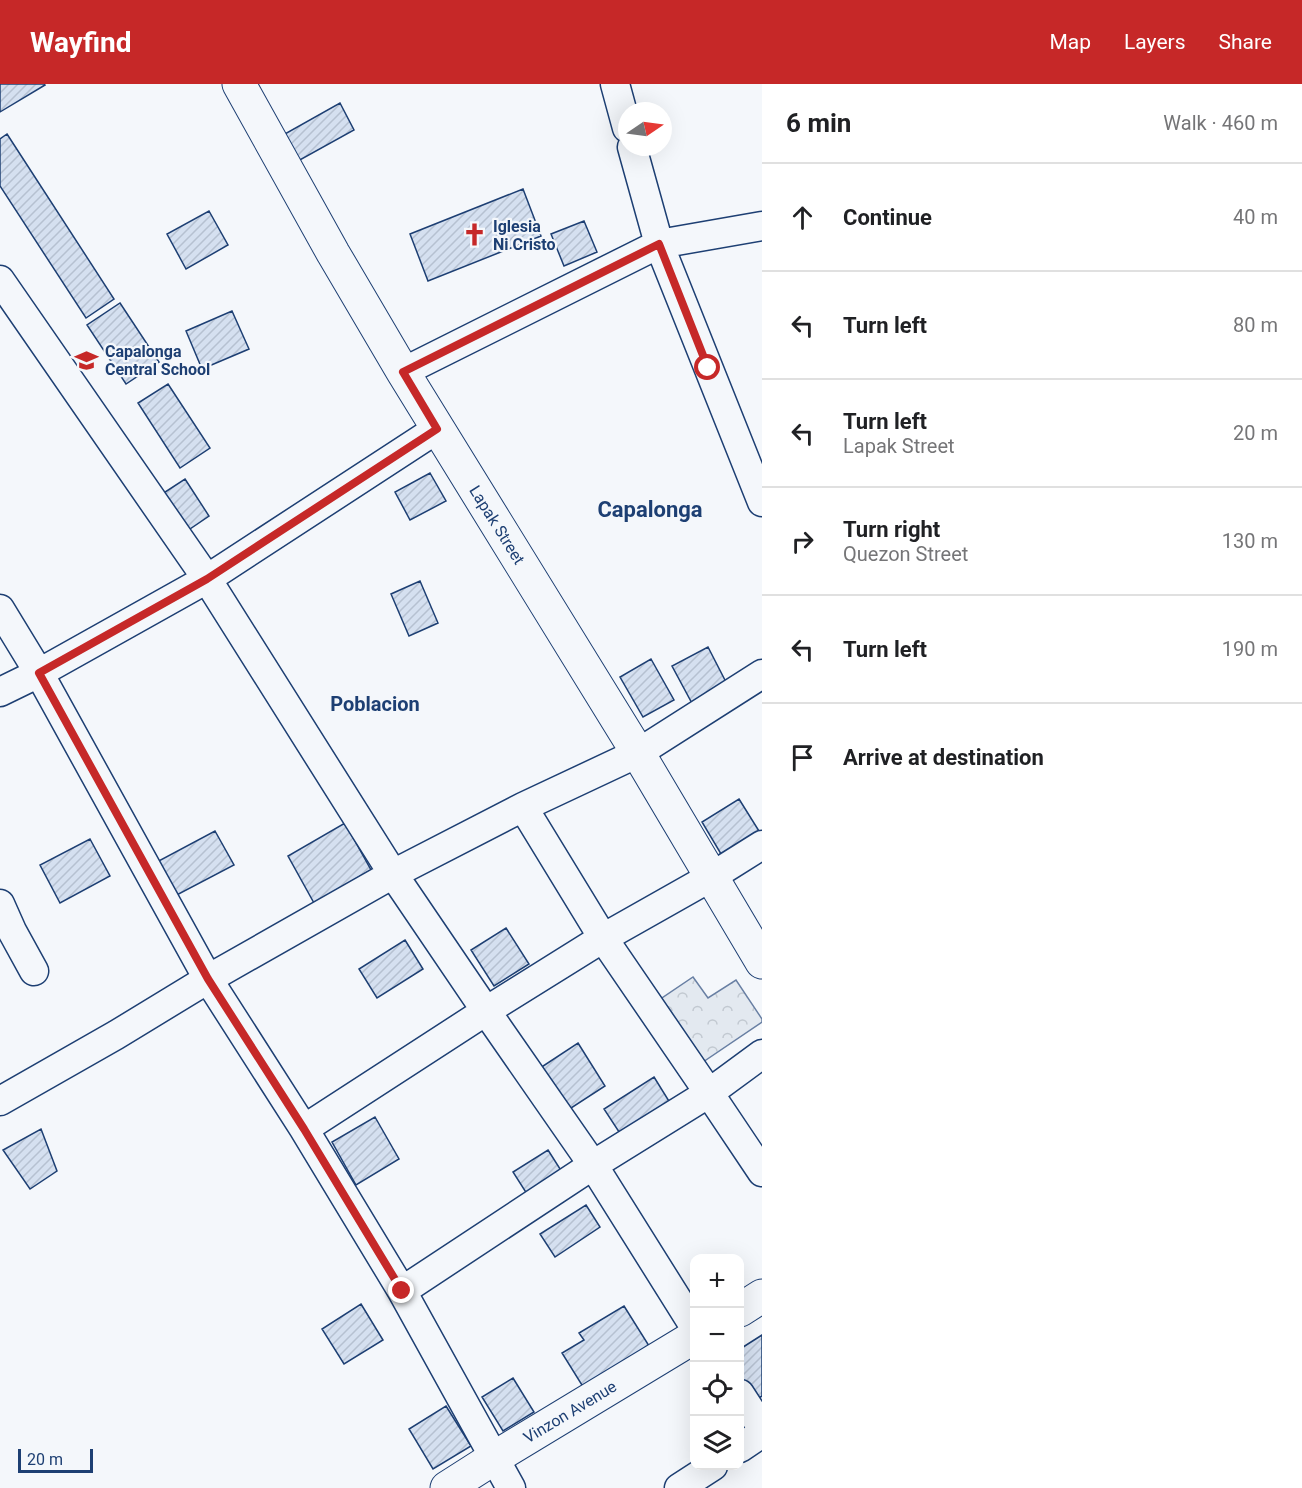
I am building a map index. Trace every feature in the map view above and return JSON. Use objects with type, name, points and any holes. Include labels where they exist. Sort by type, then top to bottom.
[{"type":"main road","name":"Lapak Street","points":[[239,84],[333,253],[403,372],[638,753],[762,962]]},
{"type":"main road","points":[[743,1308],[762,1296]]},
{"type":"main road","name":"Vinzon Avenue","points":[[447,1488],[690,1339]]},
{"type":"street","points":[[615,84],[620,102]]},
{"type":"street","points":[[635,156],[659,244],[762,502]]},
{"type":"street","points":[[403,372],[659,244],[762,226]]},
{"type":"street","points":[[0,280],[207,579],[393,874],[593,1165],[690,1320]]},
{"type":"street","points":[[0,692],[39,673],[207,579],[437,429]]},
{"type":"street","points":[[0,609],[39,673],[208,979],[304,1129],[402,1291],[511,1488]]},
{"type":"street","points":[[0,1101],[393,874],[523,807],[638,753],[762,674]]},
{"type":"street","points":[[523,807],[603,938],[710,1092],[762,1172]]},
{"type":"street","points":[[304,1129],[603,938],[711,877],[762,845]]},
{"type":"street","points":[[0,904],[34,972]]},
{"type":"street","points":[[402,1291],[593,1165],[710,1092],[762,1054]]},
{"type":"street","points":[[744,1400],[762,1428]]},
{"type":"street","points":[[744,1445],[762,1433]]},
{"type":"street","points":[[679,1488],[707,1470]]},
{"type":"green space","points":[[693,977],[708,998],[736,980],[762,1019],[762,1022],[700,1064],[659,1000]]},
{"type":"building","points":[[0,84],[44,84],[45,85],[0,112]]},
{"type":"building","points":[[340,103],[354,130],[298,161],[283,135]]},
{"type":"building","points":[[7,134],[114,299],[86,318],[0,186],[0,139]]},
{"type":"building","name":"Iglesia Ni Cristo","points":[[523,189],[541,236],[428,281],[410,234]]},
{"type":"building","points":[[209,211],[228,245],[186,269],[167,234]]},
{"type":"building","points":[[584,221],[597,252],[564,266],[551,234]]},
{"type":"building","points":[[120,303],[159,362],[126,384],[87,325]]},
{"type":"building","points":[[232,311],[249,349],[202,369],[186,331]]},
{"type":"building","points":[[168,384],[210,448],[180,468],[138,403]]},
{"type":"building","points":[[430,473],[446,501],[410,520],[395,492]]},
{"type":"building","points":[[185,479],[209,516],[184,533],[159,496]]},
{"type":"building","points":[[420,581],[438,623],[409,636],[391,594]]},
{"type":"building","points":[[708,647],[729,688],[694,707],[672,666]]},
{"type":"building","points":[[651,659],[674,700],[643,717],[620,677]]},
{"type":"building","points":[[739,799],[759,831],[721,854],[702,822]]},
{"type":"building","points":[[345,823],[371,870],[314,903],[288,856]]},
{"type":"building","points":[[215,831],[234,865],[171,898],[153,864]]},
{"type":"building","points":[[90,839],[110,876],[60,903],[40,865]]},
{"type":"building","points":[[506,928],[529,964],[494,986],[471,950]]},
{"type":"building","points":[[405,940],[423,969],[377,998],[359,969]]},
{"type":"building","points":[[578,1043],[605,1086],[565,1112],[537,1070]]},
{"type":"building","points":[[654,1077],[672,1106],[623,1138],[604,1109]]},
{"type":"building","points":[[375,1117],[399,1159],[356,1185],[332,1142]]},
{"type":"building","points":[[41,1129],[57,1171],[30,1189],[3,1150]]},
{"type":"building","points":[[548,1150],[562,1172],[527,1194],[513,1172]]},
{"type":"building","points":[[586,1205],[600,1227],[555,1257],[540,1234]]},
{"type":"building","points":[[361,1304],[383,1340],[344,1364],[322,1329]]},
{"type":"building","points":[[624,1306],[656,1357],[590,1398],[562,1353],[584,1340],[579,1333]]},
{"type":"building","points":[[762,1335],[762,1396],[751,1403],[744,1390],[744,1346]]},
{"type":"building","points":[[513,1378],[534,1412],[503,1431],[482,1397]]},
{"type":"building","points":[[446,1406],[471,1446],[433,1469],[409,1429]]},
{"type":"place","name":"Iglesia Ni Cristo","points":[[475,235]]},
{"type":"place","name":"Capalonga Central School","points":[[87,360]]},
{"type":"district","name":"Capalonga","points":[[650,509]]},
{"type":"district","name":"Poblacion","points":[[375,704]]},
{"type":"route","points":[[402,1291],[304,1129],[208,979],[39,673],[207,579],[437,429],[403,372],[659,244],[708,368]]}]
